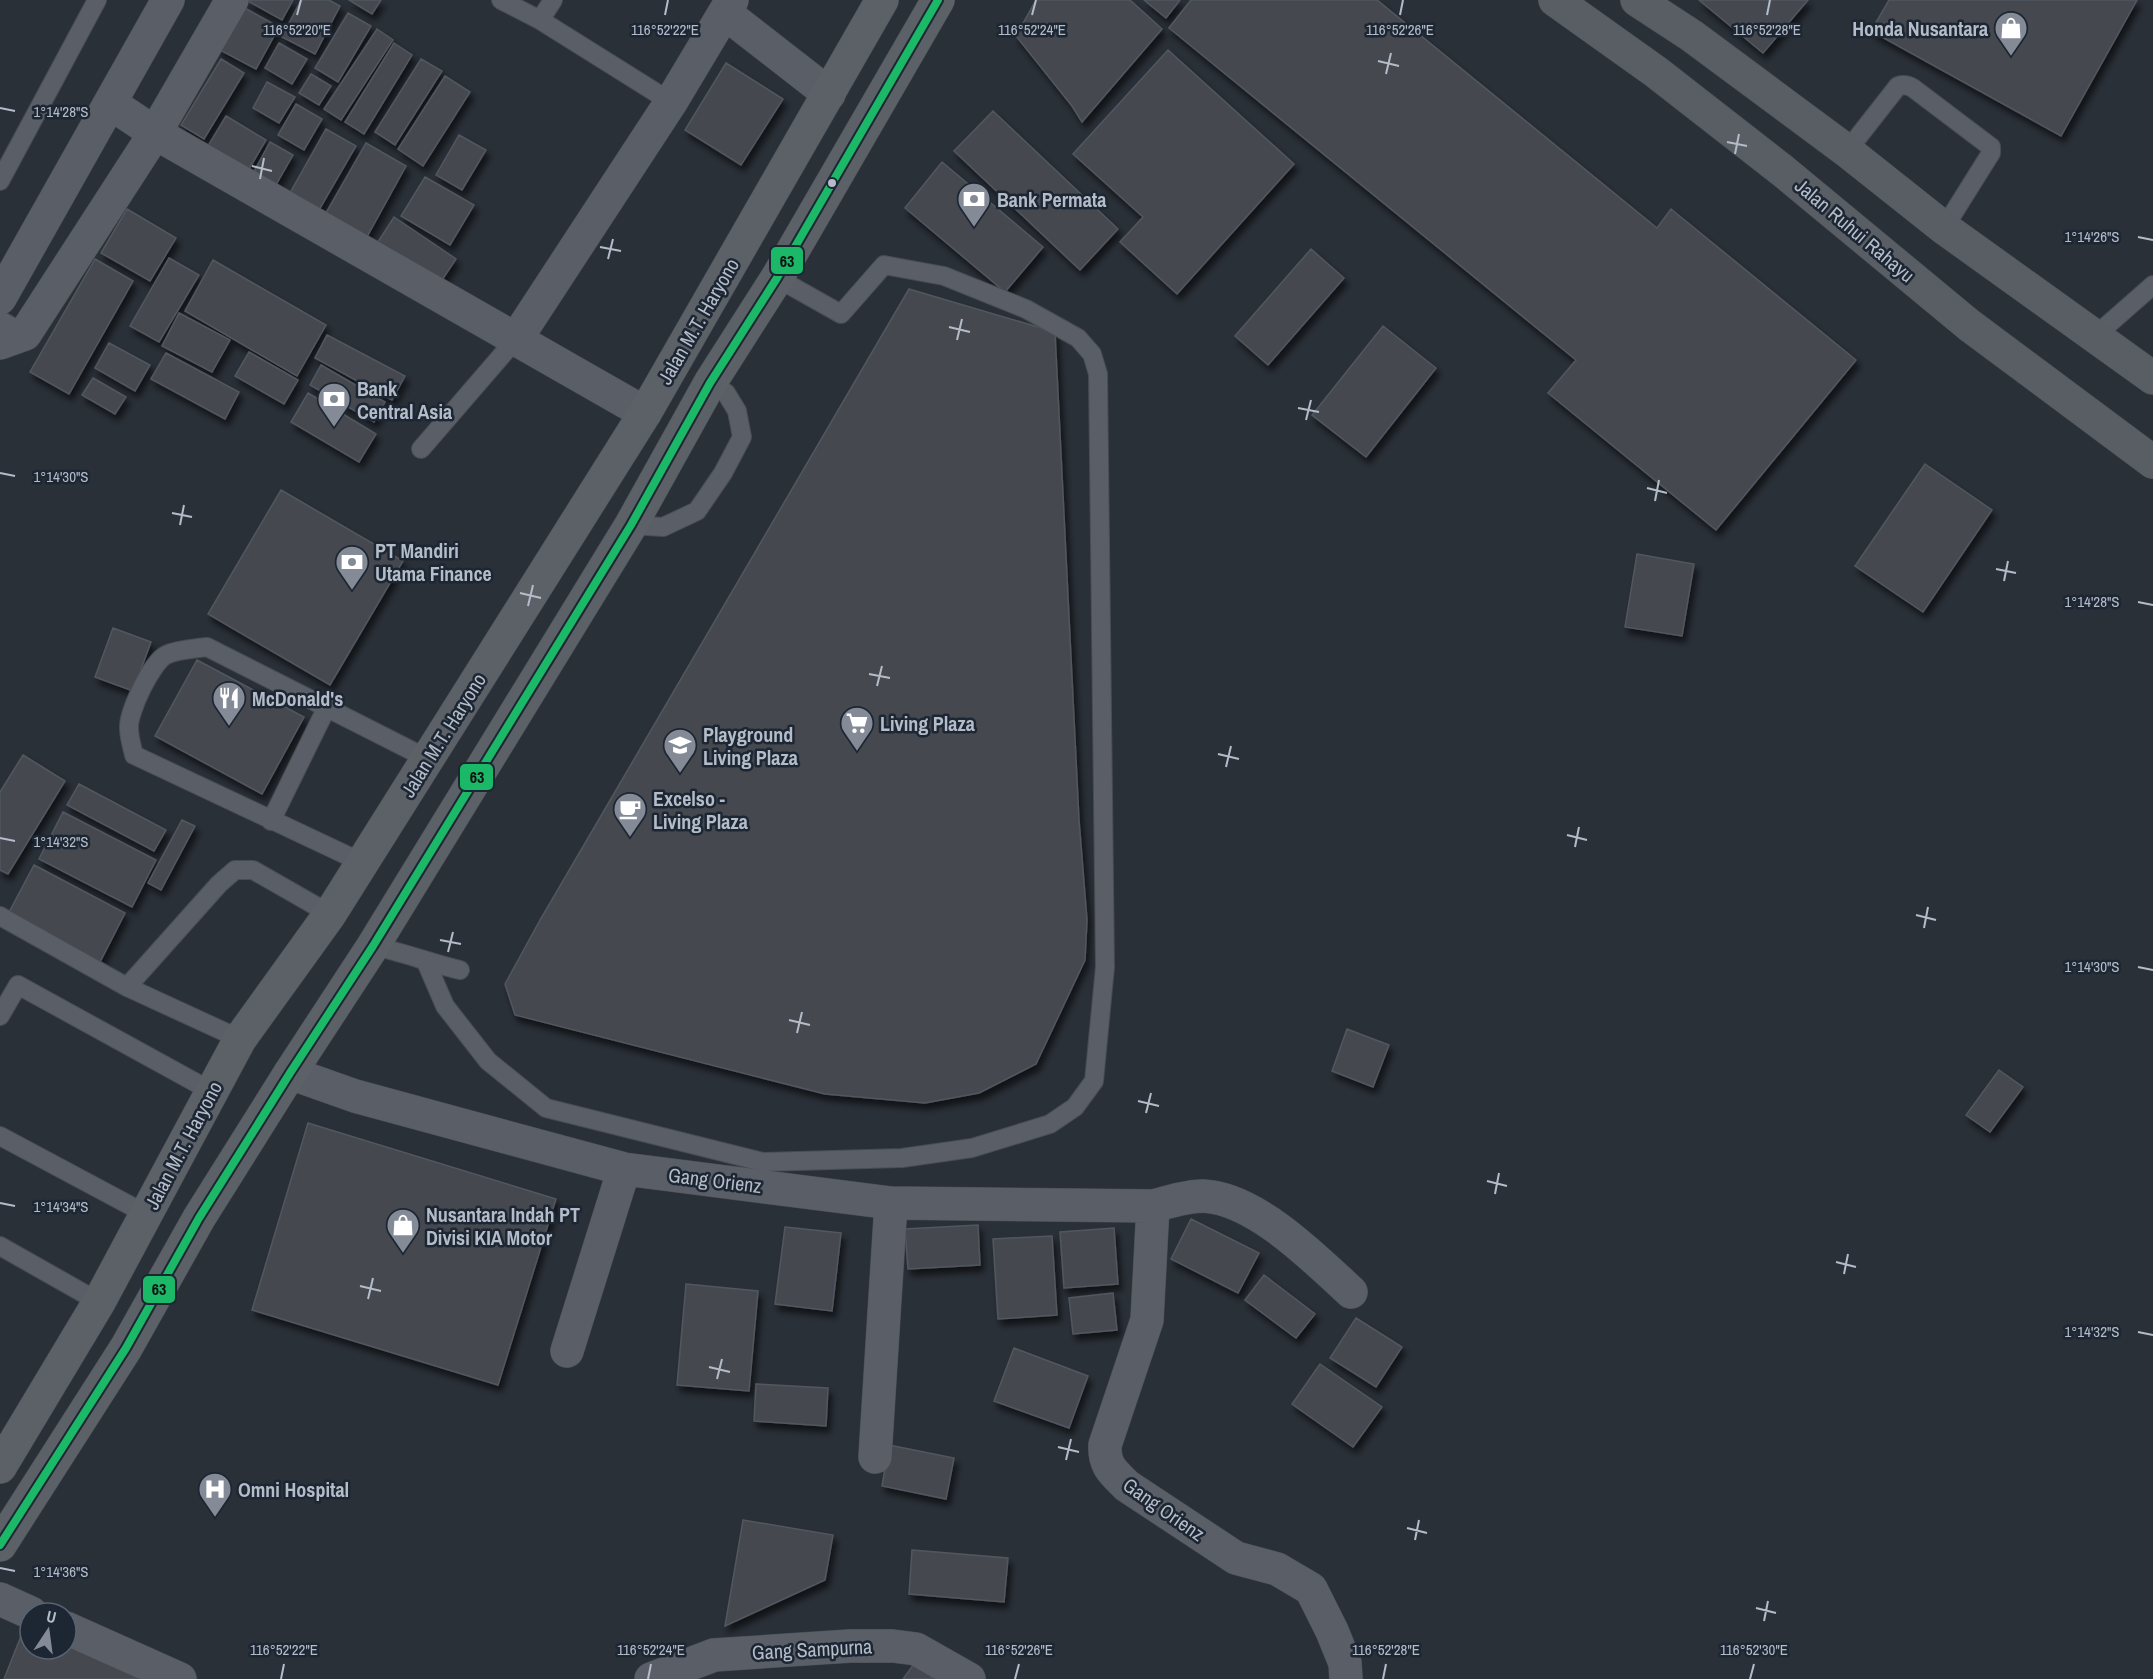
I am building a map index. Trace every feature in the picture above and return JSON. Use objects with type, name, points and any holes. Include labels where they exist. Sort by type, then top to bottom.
[{"type":"main road","name":"Jalan M.T. Haryono","points":[[0,1467],[99,1302],[240,1039],[330,914],[645,413],[882,0]]},
{"type":"main road","points":[[0,1545],[126,1348],[199,1218],[373,946],[631,525],[710,383],[777,278],[938,0]]},
{"type":"main road","name":"Jalan Ruhui Rahayu","points":[[1555,0],[1656,72],[1783,171],[1969,325],[2153,462]]},
{"type":"main road","points":[[1637,0],[1692,36],[1847,151],[1944,228],[2153,378]]},
{"type":"street","points":[[0,298],[168,0]]},
{"type":"street","points":[[8,332],[155,133],[232,0]]},
{"type":"street","points":[[516,339],[671,102],[728,7],[829,94]]},
{"type":"street","points":[[110,103],[155,133],[645,413]]},
{"type":"street","name":"Gang Orienz","points":[[290,1073],[354,1096],[624,1169],[891,1203],[1153,1206],[1186,1197],[1204,1196],[1225,1200],[1241,1207],[1294,1241],[1351,1292]]},
{"type":"street","points":[[567,1351],[624,1169]]},
{"type":"street","points":[[875,1457],[891,1203]]},
{"type":"street","name":"Gang Orienz","points":[[1153,1206],[1147,1320],[1105,1445],[1104,1458],[1112,1472],[1127,1486],[1236,1558],[1277,1569],[1311,1589],[1345,1663],[1346,1679]]},
{"type":"street","points":[[0,1599],[18,1607]]},
{"type":"street","points":[[78,1634],[180,1679]]},
{"type":"street","name":"Gang Sampurna","points":[[651,1679],[714,1655],[850,1646],[893,1646],[916,1649],[969,1679]]},
{"type":"lane","points":[[0,181],[97,0]]},
{"type":"lane","points":[[501,0],[540,20],[671,102]]},
{"type":"lane","points":[[540,20],[553,0]]},
{"type":"lane","points":[[1847,151],[1901,85],[1913,88],[1991,147],[1991,153],[1944,228]]},
{"type":"lane","points":[[426,962],[445,1006],[488,1061],[546,1108],[762,1162],[902,1158],[972,1148],[1050,1124],[1075,1107],[1094,1081],[1105,967],[1098,374],[1092,354],[1078,338],[1026,309],[944,276],[884,265],[841,314],[777,278]]},
{"type":"lane","points":[[2095,336],[2153,285]]},
{"type":"lane","points":[[421,449],[516,339]]},
{"type":"lane","points":[[631,525],[663,527],[697,511],[723,473],[742,437],[738,411],[726,393],[710,383]]},
{"type":"lane","points":[[362,862],[134,755],[128,726],[135,702],[163,656],[185,649],[207,647],[428,759]]},
{"type":"lane","points":[[271,821],[327,707]]},
{"type":"lane","points":[[127,987],[219,884],[235,870],[253,870],[330,914]]},
{"type":"lane","points":[[0,916],[127,987],[240,1039]]},
{"type":"lane","points":[[373,946],[400,951],[426,962],[460,970]]},
{"type":"lane","points":[[0,1016],[18,985],[212,1091]]},
{"type":"lane","points":[[0,1136],[146,1214]]},
{"type":"lane","points":[[0,1246],[99,1302]]},
{"type":"building","points":[[246,0],[293,0],[282,20]]},
{"type":"building","points":[[301,0],[329,0],[340,6],[315,54],[282,37]]},
{"type":"building","points":[[349,0],[381,0],[372,14]]},
{"type":"building","points":[[1036,0],[1130,0],[1162,29],[1082,122],[1072,106],[1016,36]]},
{"type":"building","points":[[1144,0],[1180,0],[1166,18]]},
{"type":"building","points":[[1191,0],[1377,0],[1657,228],[1671,209],[1856,360],[1716,530],[1548,393],[1576,360],[1169,28]]},
{"type":"building","points":[[1699,0],[1808,0],[1763,53]]},
{"type":"building","name":"Honda Nusantara","points":[[1889,0],[2137,0],[2061,136],[1871,31]]},
{"type":"building","points":[[241,6],[279,27],[256,69],[218,49]]},
{"type":"building","points":[[348,13],[371,26],[338,82],[315,68]]},
{"type":"building","points":[[377,29],[393,40],[341,120],[324,109]]},
{"type":"building","points":[[279,43],[307,59],[292,84],[265,68]]},
{"type":"building","points":[[394,43],[412,55],[364,134],[345,122]]},
{"type":"building","points":[[1168,50],[1294,164],[1177,294],[1120,242],[1143,217],[1073,154]]},
{"type":"building","points":[[221,59],[244,73],[204,139],[181,125]]},
{"type":"building","points":[[421,59],[442,71],[395,145],[375,132]]},
{"type":"building","points":[[726,63],[783,99],[741,165],[685,130]]},
{"type":"building","points":[[311,74],[331,86],[319,105],[299,93]]},
{"type":"building","points":[[445,76],[470,92],[423,166],[398,149]]},
{"type":"building","points":[[267,82],[295,97],[279,123],[253,108]]},
{"type":"building","points":[[296,104],[322,119],[304,150],[278,135]]},
{"type":"building","points":[[993,111],[1118,229],[1080,270],[954,151]]},
{"type":"building","points":[[226,116],[266,140],[245,176],[205,151]]},
{"type":"building","points":[[326,129],[356,146],[315,217],[286,200]]},
{"type":"building","points":[[459,135],[486,150],[462,190],[436,175]]},
{"type":"building","points":[[270,142],[293,155],[273,190],[251,177]]},
{"type":"building","points":[[366,143],[406,166],[363,244],[322,220]]},
{"type":"building","name":"Bank Permata","points":[[942,162],[1043,247],[1005,292],[905,208]]},
{"type":"building","points":[[425,177],[474,205],[450,245],[401,216]]},
{"type":"building","points":[[127,209],[176,238],[150,281],[101,253]]},
{"type":"building","points":[[394,217],[456,259],[436,289],[374,248]]},
{"type":"building","points":[[1311,249],[1344,278],[1268,365],[1235,336]]},
{"type":"building","points":[[169,258],[199,275],[159,342],[130,326]]},
{"type":"building","points":[[95,259],[133,281],[69,394],[30,372]]},
{"type":"building","points":[[213,260],[326,325],[297,376],[185,311]]},
{"type":"building","name":"Living Plaza","points":[[909,289],[1055,332],[1079,820],[1087,920],[1085,960],[1036,1064],[979,1093],[925,1103],[825,1094],[515,1015],[505,984],[540,920]]},
{"type":"building","points":[[179,313],[230,340],[212,372],[162,346]]},
{"type":"building","points":[[1383,326],[1436,368],[1366,457],[1312,415]]},
{"type":"building","points":[[327,335],[405,376],[392,400],[315,358]]},
{"type":"building","points":[[109,343],[150,365],[135,391],[95,368]]},
{"type":"building","points":[[249,352],[298,380],[284,404],[235,376]]},
{"type":"building","points":[[166,353],[239,392],[225,419],[151,379]]},
{"type":"building","points":[[321,365],[385,402],[374,422],[310,385]]},
{"type":"building","points":[[93,378],[126,397],[115,414],[82,395]]},
{"type":"building","name":"Bank Central Asia","points":[[308,393],[376,434],[359,462],[291,422]]},
{"type":"building","points":[[1925,464],[1992,510],[1923,612],[1855,566]]},
{"type":"building","points":[[281,490],[403,561],[330,685],[208,614]]},
{"type":"building","points":[[1637,554],[1694,564],[1682,636],[1625,627]]},
{"type":"building","points":[[113,628],[151,642],[133,691],[95,677]]},
{"type":"building","name":"McDonald's","points":[[197,660],[304,717],[262,794],[155,736]]},
{"type":"building","points":[[23,755],[65,781],[8,874],[0,870],[0,792]]},
{"type":"building","points":[[79,784],[166,830],[154,851],[67,805]]},
{"type":"building","points":[[63,812],[156,860],[132,907],[39,859]]},
{"type":"building","points":[[182,820],[195,826],[161,890],[148,883]]},
{"type":"building","points":[[34,865],[125,913],[98,966],[6,918]]},
{"type":"building","points":[[1347,1029],[1389,1045],[1373,1087],[1332,1071]]},
{"type":"building","points":[[1999,1070],[2023,1087],[1990,1132],[1966,1115]]},
{"type":"building","name":"Nusantara Indah PT Divisi KIA Motor","points":[[308,1123],[556,1199],[498,1385],[252,1310]]},
{"type":"building","points":[[1191,1219],[1259,1253],[1238,1293],[1171,1259]]},
{"type":"building","points":[[978,1225],[980,1265],[908,1269],[905,1229]]},
{"type":"building","points":[[785,1227],[841,1233],[832,1311],[775,1304]]},
{"type":"building","points":[[1114,1228],[1118,1284],[1064,1288],[1060,1232]]},
{"type":"building","points":[[1052,1236],[1057,1315],[998,1319],[993,1239]]},
{"type":"building","points":[[1264,1275],[1315,1314],[1296,1338],[1245,1300]]},
{"type":"building","points":[[686,1284],[758,1291],[749,1391],[677,1385]]},
{"type":"building","points":[[1113,1293],[1117,1330],[1073,1334],[1069,1298]]},
{"type":"building","points":[[1356,1318],[1402,1347],[1376,1387],[1330,1358]]},
{"type":"building","points":[[1014,1348],[1088,1376],[1069,1428],[994,1401]]},
{"type":"building","points":[[1320,1364],[1382,1407],[1353,1447],[1292,1404]]},
{"type":"building","points":[[756,1384],[828,1388],[826,1426],[754,1421]]},
{"type":"building","points":[[889,1445],[954,1458],[946,1499],[882,1486]]},
{"type":"building","points":[[743,1520],[833,1535],[825,1580],[725,1626]]},
{"type":"building","points":[[912,1550],[1008,1558],[1004,1602],[909,1594]]},
{"type":"building","points":[[18,1644],[18,1661],[78,1661],[78,1647],[160,1679],[4,1679]]},
{"type":"building","points":[[914,1664],[934,1679],[903,1679]]},
{"type":"transit line","name":"63","points":[[0,1545],[126,1348],[199,1218],[373,946],[631,525],[710,383],[777,278],[938,0]]},
{"type":"place","name":"Honda Nusantara","points":[[2011,57]]},
{"type":"place","name":"Bank Permata","points":[[974,228]]},
{"type":"place","name":"Bank Central Asia","points":[[334,428]]},
{"type":"place","name":"PT Mandiri Utama Finance","points":[[352,591]]},
{"type":"place","name":"McDonald's","points":[[229,727]]},
{"type":"place","name":"Living Plaza","points":[[857,752]]},
{"type":"place","name":"Playground Living Plaza","points":[[680,774]]},
{"type":"place","name":"Excelso - Living Plaza","points":[[630,838]]},
{"type":"place","name":"Nusantara Indah PT Divisi KIA Motor","points":[[403,1254]]},
{"type":"place","name":"Omni Hospital","points":[[215,1518]]}]
